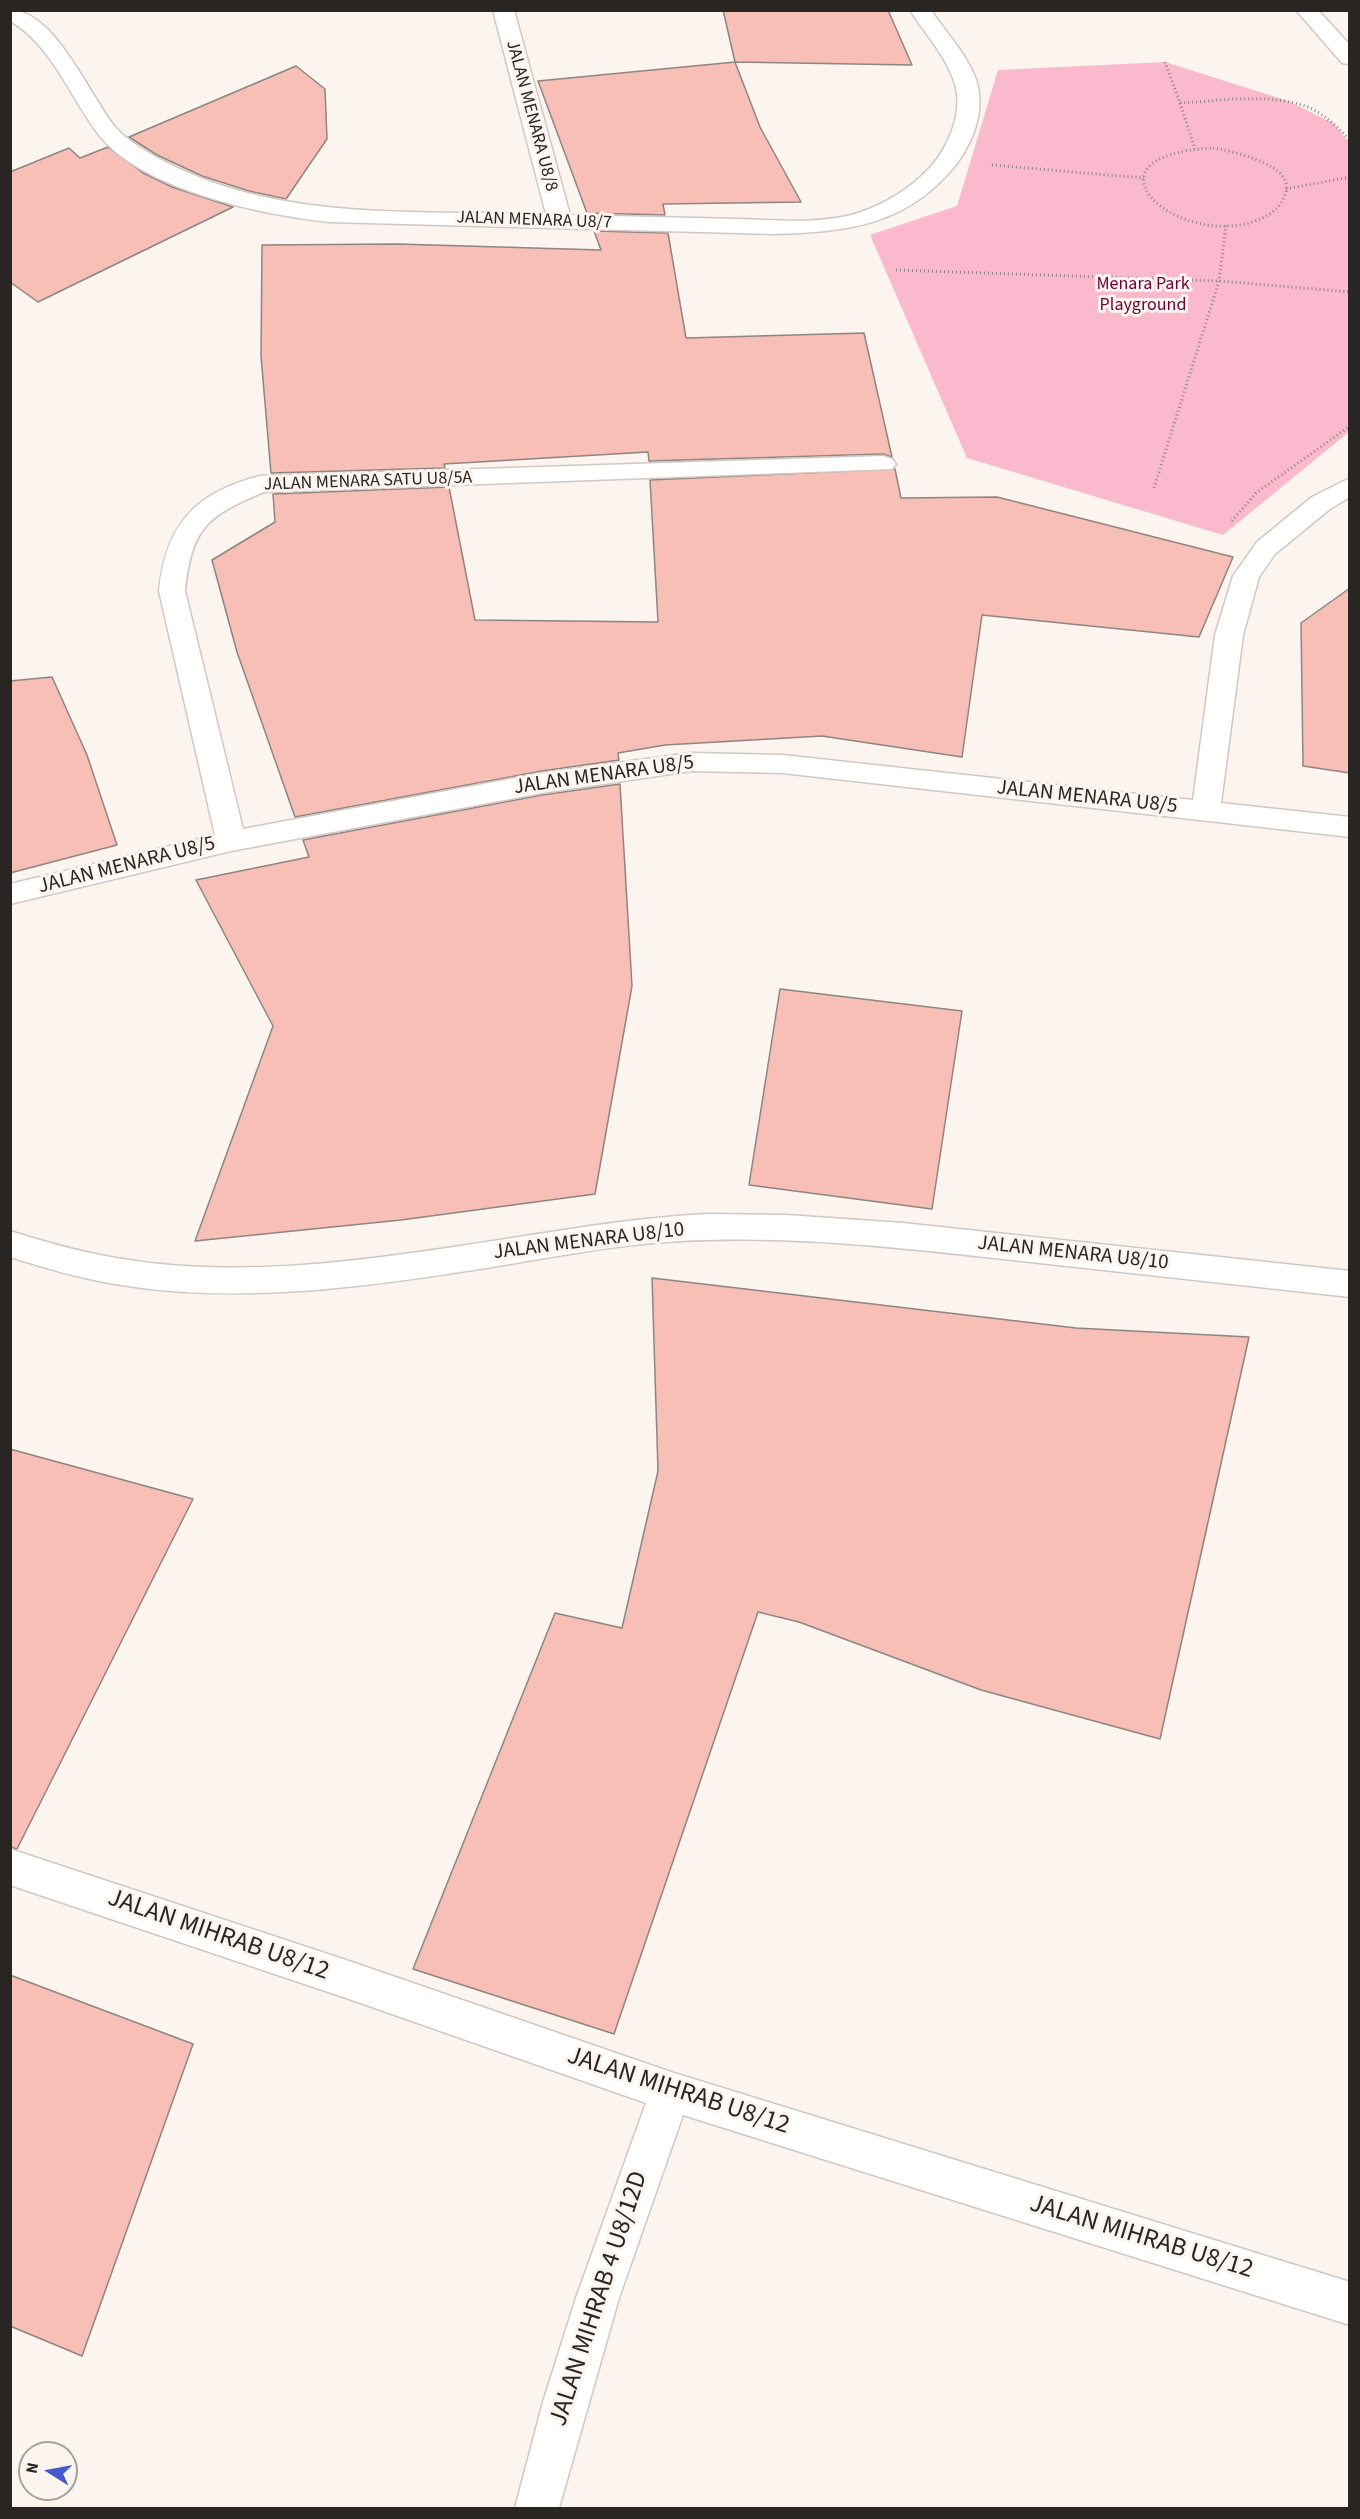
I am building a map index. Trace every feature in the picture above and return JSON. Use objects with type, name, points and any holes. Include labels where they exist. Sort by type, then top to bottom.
[{"type":"street","name":"JALAN MENARA U8/8","points":[[503,10],[560,222]]},
{"type":"street","name":"JALAN MENARA U8/7","points":[[10,12],[38,30],[109,134],[135,155],[196,188],[234,200],[278,210],[329,215],[774,227],[827,225],[868,217],[900,203],[927,183],[946,161],[960,139],[968,114],[968,91],[958,68],[920,10]]},
{"type":"street","points":[[1306,10],[1350,58]]},
{"type":"street","name":"JALAN MENARA SATU U8/5A","points":[[231,841],[172,591],[174,564],[182,540],[197,516],[223,500],[260,484],[883,464]]},
{"type":"street","points":[[1206,811],[1229,634],[1246,576],[1266,548],[1321,503],[1350,486]]},
{"type":"street","name":"JALAN MENARA U8/5","points":[[10,894],[231,841],[542,783],[691,762],[783,764],[1350,827]]},
{"type":"street","name":"JALAN MENARA U8/10","points":[[10,1244],[42,1257],[108,1271],[188,1278],[277,1277],[365,1271],[457,1260],[604,1236],[708,1227],[933,1239],[1350,1284]]},
{"type":"street","name":"JALAN MIHRAB U8/12","points":[[10,1867],[338,1976],[670,2092],[1350,2304]]},
{"type":"street","name":"JALAN MIHRAB 4 U8/12D","points":[[537,2508],[569,2386],[615,2239],[670,2092]]},
{"type":"path","points":[[1165,62],[1195,149]]},
{"type":"path","points":[[1180,103],[1288,101],[1311,108],[1333,123],[1350,140]]},
{"type":"path","points":[[1213,148],[1248,155],[1276,170],[1284,180],[1285,199],[1270,214],[1251,222],[1226,225],[1189,220],[1159,207],[1144,188],[1144,178],[1149,167],[1161,158],[1195,149],[1213,148]]},
{"type":"path","points":[[946,161],[1144,178]]},
{"type":"path","points":[[1286,189],[1350,177]]},
{"type":"path","points":[[1154,488],[1219,281],[1226,225]]},
{"type":"path","points":[[896,270],[1219,281],[1350,292]]},
{"type":"path","points":[[1229,526],[1241,508],[1256,493],[1350,426]]},
{"type":"green space","name":"Menara Park Playground","points":[[1165,62],[1288,101],[1333,123],[1349,142],[1349,432],[1223,535],[967,458],[870,235],[957,206],[998,70]]},
{"type":"building","points":[[723,10],[888,10],[912,65],[735,62]]},
{"type":"building","points":[[735,62],[760,127],[801,202],[663,204],[665,215],[587,213],[538,81]]},
{"type":"building","points":[[296,66],[325,89],[327,139],[286,199],[249,191],[202,176],[157,155],[129,137]]},
{"type":"building","points":[[108,147],[143,173],[172,187],[233,207],[38,302],[10,282],[10,172],[69,148],[80,158]]},
{"type":"building","points":[[594,231],[668,233],[686,338],[864,333],[892,457],[883,454],[649,461],[648,452],[444,464],[445,468],[271,473],[261,356],[262,245],[398,244],[601,250]]},
{"type":"building","points":[[895,469],[901,498],[997,497],[1233,557],[1199,637],[982,615],[962,757],[822,736],[665,745],[618,753],[619,760],[542,771],[295,817],[237,652],[212,560],[275,522],[273,494],[449,487],[475,620],[658,622],[650,480]]},
{"type":"building","points":[[1350,588],[1350,773],[1303,766],[1301,623]]},
{"type":"building","points":[[52,677],[87,755],[117,845],[10,873],[10,681]]},
{"type":"building","points":[[620,784],[632,986],[595,1194],[401,1220],[195,1241],[273,1026],[196,880],[309,857],[303,840],[542,795]]},
{"type":"building","points":[[780,989],[962,1011],[932,1209],[749,1185]]},
{"type":"building","points":[[652,1278],[1076,1328],[1249,1337],[1160,1739],[981,1690],[799,1622],[758,1612],[614,2034],[413,1969],[555,1613],[622,1628],[658,1471]]},
{"type":"building","points":[[10,1449],[193,1499],[17,1849],[10,1847]]},
{"type":"building","points":[[10,1975],[193,2044],[82,2356],[10,2326]]}]
